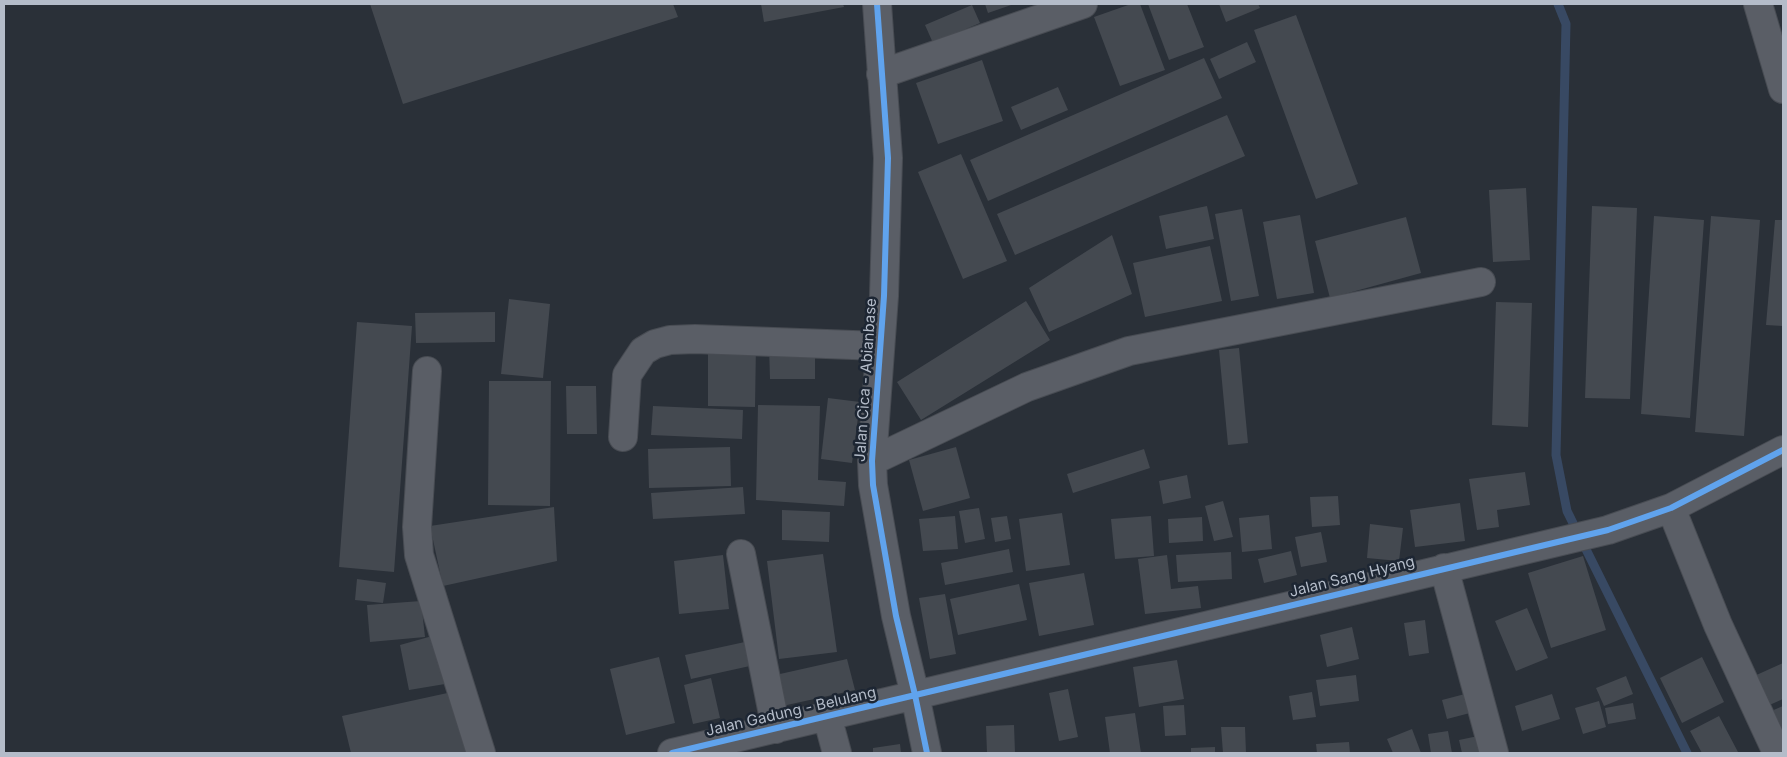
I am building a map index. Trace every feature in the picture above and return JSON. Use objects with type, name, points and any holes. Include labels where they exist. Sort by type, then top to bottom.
[{"type":"street","name":"Jalan Cica - Abianbase","points":[[877,4],[888,158],[884,296],[872,461],[873,485],[896,616],[915,695],[926,753]]},
{"type":"street","points":[[881,74],[1083,4]]},
{"type":"street","points":[[1758,4],[1778,54],[1783,89]]},
{"type":"street","points":[[872,461],[1027,388],[1129,351],[1481,282]]},
{"type":"street","points":[[623,437],[627,374],[643,351],[655,344],[670,340],[695,339],[879,346]]},
{"type":"street","points":[[427,371],[417,527],[419,555],[481,753]]},
{"type":"street","name":"Jalan Sang Hyang","points":[[915,695],[1608,530],[1671,508],[1783,450]]},
{"type":"street","points":[[1671,508],[1718,625],[1774,746],[1783,752]]},
{"type":"street","points":[[741,554],[776,729]]},
{"type":"street","points":[[1444,568],[1494,753]]},
{"type":"street","name":"Jalan Gadung - Belulang","points":[[672,753],[915,695]]},
{"type":"street","points":[[827,716],[838,753]]},
{"type":"building","points":[[370,4],[673,4],[678,17],[403,104]]},
{"type":"building","points":[[761,4],[843,4],[844,7],[764,22]]},
{"type":"building","points":[[985,4],[1014,4],[988,13]]},
{"type":"building","points":[[1131,4],[1140,4],[1165,70],[1120,86],[1094,17]]},
{"type":"building","points":[[1148,4],[1187,4],[1204,47],[1169,60]]},
{"type":"building","points":[[1219,4],[1258,4],[1260,8],[1226,22]]},
{"type":"building","points":[[972,5],[980,23],[933,43],[925,25]]},
{"type":"building","points":[[1296,15],[1358,184],[1316,199],[1254,30]]},
{"type":"building","points":[[1247,42],[1256,62],[1219,79],[1210,59]]},
{"type":"building","points":[[1204,58],[1222,98],[988,201],[970,160]]},
{"type":"building","points":[[982,60],[1003,121],[938,144],[916,83]]},
{"type":"building","points":[[1058,87],[1068,110],[1021,130],[1011,107]]},
{"type":"building","points":[[1227,115],[1245,156],[1015,255],[997,214]]},
{"type":"building","points":[[961,154],[1007,261],[963,279],[918,172]]},
{"type":"building","points":[[1526,188],[1530,260],[1493,262],[1489,190]]},
{"type":"building","points":[[1207,206],[1214,239],[1166,249],[1159,216]]},
{"type":"building","points":[[1592,206],[1637,208],[1630,399],[1585,398]]},
{"type":"building","points":[[1242,209],[1259,296],[1231,301],[1215,214]]},
{"type":"building","points":[[1300,215],[1314,293],[1277,299],[1263,222]]},
{"type":"building","points":[[1654,216],[1704,220],[1690,418],[1641,414]]},
{"type":"building","points":[[1711,216],[1760,220],[1744,436],[1695,432]]},
{"type":"building","points":[[1406,217],[1421,273],[1330,298],[1315,241]]},
{"type":"building","points":[[1775,220],[1783,220],[1783,326],[1766,325]]},
{"type":"building","points":[[1112,235],[1132,294],[1049,332],[1029,288]]},
{"type":"building","points":[[1210,246],[1222,301],[1145,317],[1133,263]]},
{"type":"building","points":[[509,299],[550,304],[543,378],[501,374]]},
{"type":"building","points":[[1026,301],[1050,340],[921,420],[897,382]]},
{"type":"building","points":[[1496,302],[1532,303],[1528,427],[1492,425]]},
{"type":"building","points":[[495,312],[495,342],[416,343],[415,313]]},
{"type":"building","points":[[357,322],[412,326],[394,572],[339,567]]},
{"type":"building","points":[[708,343],[756,344],[755,407],[708,406]]},
{"type":"building","points":[[769,346],[815,346],[815,379],[770,379]]},
{"type":"building","points":[[1239,348],[1248,443],[1228,445],[1219,350]]},
{"type":"building","points":[[489,381],[551,381],[550,506],[488,505]]},
{"type":"building","points":[[566,386],[596,386],[597,434],[567,434]]},
{"type":"building","points":[[828,398],[860,402],[852,463],[821,459]]},
{"type":"building","points":[[758,405],[820,406],[818,480],[846,482],[844,506],[756,500]]},
{"type":"building","points":[[653,406],[743,410],[742,439],[651,435]]},
{"type":"building","points":[[730,447],[731,486],[649,488],[648,449]]},
{"type":"building","points":[[956,447],[970,498],[923,511],[909,460]]},
{"type":"building","points":[[1144,449],[1150,468],[1073,493],[1067,474]]},
{"type":"building","points":[[1525,472],[1530,505],[1497,510],[1499,527],[1477,530],[1469,479]]},
{"type":"building","points":[[1187,475],[1191,498],[1163,504],[1159,481]]},
{"type":"building","points":[[743,487],[745,514],[653,519],[651,493]]},
{"type":"building","points":[[1338,496],[1340,525],[1312,527],[1310,497]]},
{"type":"building","points":[[1223,501],[1233,537],[1214,541],[1205,506]]},
{"type":"building","points":[[1460,503],[1465,541],[1415,547],[1410,510]]},
{"type":"building","points":[[554,507],[557,561],[443,586],[430,526]]},
{"type":"building","points":[[979,508],[985,539],[965,543],[959,511]]},
{"type":"building","points":[[782,510],[830,512],[829,542],[782,540]]},
{"type":"building","points":[[1062,513],[1070,565],[1026,571],[1019,519]]},
{"type":"building","points":[[1269,515],[1272,549],[1242,552],[1239,518]]},
{"type":"building","points":[[955,516],[958,549],[923,551],[919,519]]},
{"type":"building","points":[[1007,516],[1011,539],[995,542],[991,518]]},
{"type":"building","points":[[1151,516],[1154,556],[1115,559],[1111,519]]},
{"type":"building","points":[[1202,517],[1203,541],[1169,543],[1168,519]]},
{"type":"building","points":[[1370,524],[1403,528],[1399,561],[1367,558]]},
{"type":"building","points":[[1321,532],[1327,562],[1301,567],[1295,537]]},
{"type":"building","points":[[1009,549],[1013,572],[945,585],[941,563]]},
{"type":"building","points":[[1291,551],[1297,575],[1264,583],[1258,559]]},
{"type":"building","points":[[1231,552],[1232,579],[1178,582],[1176,555]]},
{"type":"building","points":[[823,554],[837,652],[779,659],[767,561]]},
{"type":"building","points":[[723,555],[729,609],[679,614],[674,561]]},
{"type":"building","points":[[1167,555],[1171,589],[1198,586],[1201,608],[1145,614],[1138,559]]},
{"type":"building","points":[[1583,556],[1606,630],[1551,648],[1528,573]]},
{"type":"building","points":[[1084,573],[1094,625],[1039,636],[1029,583]]},
{"type":"building","points":[[357,579],[386,583],[383,603],[355,600]]},
{"type":"building","points":[[1019,584],[1027,620],[958,635],[950,599]]},
{"type":"building","points":[[945,594],[956,654],[930,659],[919,598]]},
{"type":"building","points":[[421,601],[425,637],[370,642],[367,605]]},
{"type":"building","points":[[1527,608],[1548,658],[1516,671],[1495,621]]},
{"type":"building","points":[[1425,620],[1429,653],[1409,656],[1404,623]]},
{"type":"building","points":[[1352,627],[1359,659],[1327,667],[1320,635]]},
{"type":"building","points":[[443,633],[451,683],[409,690],[400,645]]},
{"type":"building","points":[[754,640],[759,664],[691,679],[685,655]]},
{"type":"building","points":[[659,657],[675,723],[626,735],[610,669]]},
{"type":"building","points":[[1702,657],[1724,702],[1682,723],[1660,678]]},
{"type":"building","points":[[847,659],[855,690],[778,707],[771,676]]},
{"type":"building","points":[[1177,660],[1184,699],[1139,707],[1133,667]]},
{"type":"building","points":[[1783,663],[1783,699],[1765,707],[1752,677]]},
{"type":"building","points":[[1356,675],[1359,701],[1320,706],[1316,680]]},
{"type":"building","points":[[1626,676],[1633,694],[1604,706],[1596,688]]},
{"type":"building","points":[[711,678],[720,718],[693,724],[684,685]]},
{"type":"building","points":[[1068,689],[1078,737],[1059,741],[1049,693]]},
{"type":"building","points":[[452,692],[466,753],[351,753],[342,716]]},
{"type":"building","points":[[1312,692],[1316,717],[1293,720],[1289,696]]},
{"type":"building","points":[[1465,694],[1470,713],[1447,719],[1442,700]]},
{"type":"building","points":[[1552,694],[1560,719],[1522,731],[1515,706]]},
{"type":"building","points":[[1599,701],[1606,727],[1583,734],[1575,708]]},
{"type":"building","points":[[1633,703],[1636,719],[1608,724],[1605,708]]},
{"type":"building","points":[[1184,705],[1186,735],[1165,736],[1163,706]]},
{"type":"building","points":[[1783,706],[1783,730],[1777,733],[1769,712]]},
{"type":"building","points":[[1135,713],[1141,753],[1110,753],[1105,717]]},
{"type":"building","points":[[1719,716],[1738,752],[1702,753],[1690,731]]},
{"type":"building","points":[[1014,725],[1015,753],[987,753],[986,726]]},
{"type":"building","points":[[1221,727],[1245,727],[1246,753],[1223,753]]},
{"type":"building","points":[[1412,729],[1421,753],[1393,753],[1387,739]]},
{"type":"building","points":[[1448,731],[1452,753],[1431,753],[1428,734]]},
{"type":"building","points":[[1483,735],[1487,753],[1462,753],[1459,740]]},
{"type":"building","points":[[1349,742],[1350,753],[1317,753],[1316,744]]},
{"type":"building","points":[[900,744],[901,753],[873,753],[873,748]]},
{"type":"building","points":[[1215,747],[1215,753],[1191,753],[1191,748]]},
{"type":"waterway","points":[[1558,4],[1566,24],[1556,455],[1567,511],[1687,753]]},
{"type":"cycle path","points":[[877,4],[888,158],[884,296],[872,461],[873,485],[896,616],[927,753]]},
{"type":"cycle path","points":[[672,753],[1608,530],[1671,508],[1783,450]]}]
